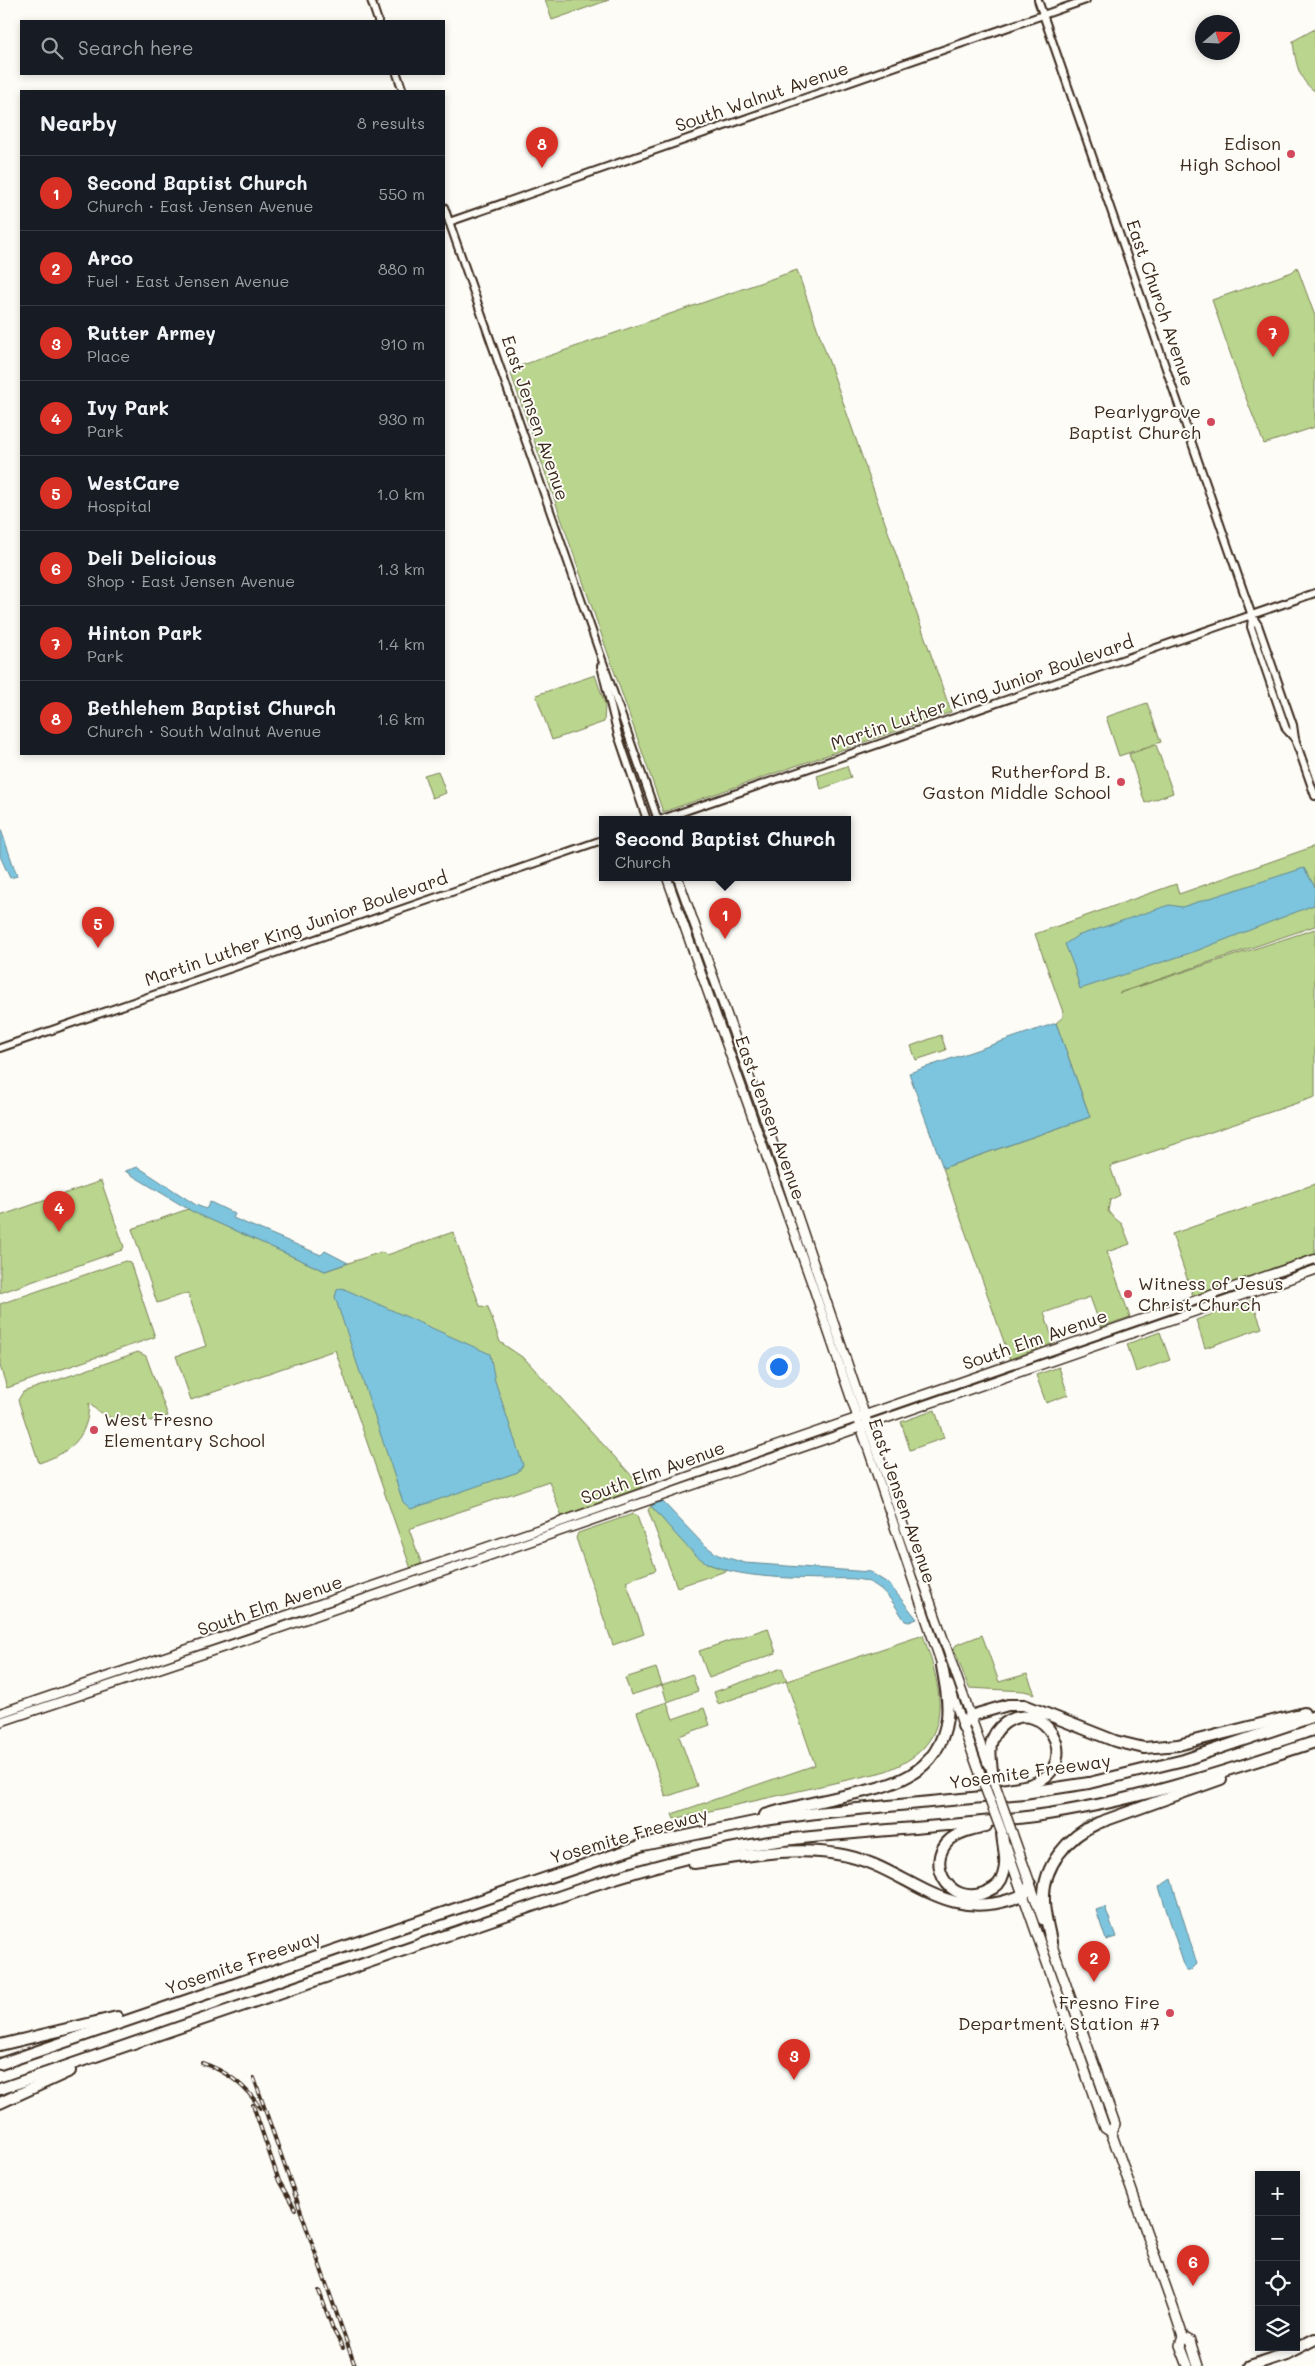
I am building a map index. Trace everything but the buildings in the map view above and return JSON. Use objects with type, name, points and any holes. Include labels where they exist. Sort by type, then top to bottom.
[{"type":"highway","points":[[719,1828],[784,1809],[888,1786],[916,1772],[932,1756],[945,1726],[947,1700],[942,1666]]},
{"type":"highway","points":[[963,1726],[970,1716],[1008,1705],[1024,1705],[1115,1742],[1144,1748],[1160,1748],[1315,1710]]},
{"type":"highway","name":"Yosemite Freeway","points":[[0,2064],[603,1857],[643,1845],[719,1828],[816,1813],[1024,1793],[1140,1772],[1227,1746],[1315,1716]]},
{"type":"highway","points":[[950,1801],[1029,1785],[1044,1777],[1056,1762],[1058,1748],[1053,1734],[1046,1726],[1035,1719],[1024,1717],[1010,1720],[998,1728],[990,1748],[993,1779]]},
{"type":"highway","points":[[1051,1942],[1044,1906],[1046,1882],[1058,1855],[1075,1836],[1098,1823],[1315,1743]]},
{"type":"highway","name":"Yosemite Freeway","points":[[0,2088],[145,2040],[590,1886],[648,1868],[728,1850],[785,1840],[1018,1818],[1078,1808],[1169,1788],[1315,1743]]},
{"type":"highway","points":[[1007,1833],[1005,1867],[1002,1878],[996,1886],[982,1894],[970,1896],[957,1892],[946,1884],[940,1872],[939,1861],[943,1849],[952,1838],[963,1832],[1018,1818]]},
{"type":"highway","points":[[648,1868],[773,1854],[820,1852],[859,1858],[959,1904],[984,1906],[1023,1895],[1027,1892],[1030,1884]]},
{"type":"highway","points":[[0,2046],[165,2007]]},
{"type":"highway","points":[[0,2103],[145,2040]]},
{"type":"highway","points":[[1250,2366],[1286,2354],[1315,2340]]},
{"type":"main road","name":"East Jensen Avenue","points":[[668,881],[812,1287],[922,1610],[982,1779],[1030,1884],[1051,1942],[1115,2124],[1111,2132]]},
{"type":"main road","name":"East Jensen Avenue","points":[[679,881],[785,1176],[865,1415],[993,1779],[1023,1895],[1102,2120],[1105,2128],[1111,2132],[1183,2337],[1180,2345],[1188,2366]]},
{"type":"main road","name":"South Elm Avenue","points":[[0,1714],[563,1521],[1315,1259]]},
{"type":"main road","name":"South Elm Avenue","points":[[0,1722],[113,1685],[1315,1270]]},
{"type":"main road","points":[[897,1536],[906,1543],[913,1563],[919,1569]]},
{"type":"main road","points":[[922,1610],[930,1617],[939,1639],[946,1642]]},
{"type":"main road","name":"East Jensen Avenue","points":[[1183,2337],[1190,2341],[1198,2366]]},
{"type":"street","points":[[371,0],[378,20]]},
{"type":"street","name":"East Church Avenue","points":[[1038,0],[1252,616],[1258,625],[1294,725],[1296,739],[1315,796]]},
{"type":"street","name":"South Walnut Avenue","points":[[449,222],[1086,0]]},
{"type":"street","points":[[397,75],[403,90]]},
{"type":"street","name":"East Jensen Avenue","points":[[445,210],[657,816]]},
{"type":"street","name":"Martin Luther King Junior Boulevard","points":[[670,816],[1315,594]]},
{"type":"street","name":"East Jensen Avenue","points":[[595,639],[616,728],[646,816]]},
{"type":"street","name":"Martin Luther King Junior Boulevard","points":[[0,1048],[599,841]]},
{"type":"green space","points":[[545,0],[609,0],[552,20]]},
{"type":"green space","points":[[1315,29],[1315,91],[1309,87],[1301,76],[1296,62],[1293,41]]},
{"type":"green space","points":[[1297,267],[1315,316],[1315,427],[1264,444],[1242,388],[1212,300],[1292,272]]},
{"type":"green space","points":[[797,270],[951,712],[663,812],[511,374],[514,368]]},
{"type":"green space","points":[[595,675],[605,704],[604,722],[552,740],[536,695]]},
{"type":"green space","points":[[1147,703],[1161,742],[1119,756],[1106,717]]},
{"type":"green space","points":[[1156,745],[1173,793],[1145,803],[1129,754]]},
{"type":"green space","points":[[847,766],[851,778],[821,789],[817,776]]},
{"type":"green space","points":[[438,771],[446,793],[432,798],[424,775]]},
{"type":"green space","points":[[1315,846],[1315,926],[1119,993],[1315,929],[1315,1097],[1110,1166],[1120,1195],[1110,1200],[1108,1211],[1122,1224],[1130,1244],[1107,1252],[1130,1317],[1101,1327],[1090,1297],[1044,1313],[1054,1343],[1010,1359],[943,1168],[1090,1117],[1056,1023],[1063,1017],[1063,1012],[1035,934],[1176,884],[1179,894]]},
{"type":"green space","points":[[941,1035],[946,1050],[916,1060],[911,1046]]},
{"type":"green space","points":[[101,1181],[124,1247],[122,1250],[0,1293],[0,1216]]},
{"type":"green space","points":[[1315,1184],[1315,1254],[1193,1296],[1172,1234]]},
{"type":"green space","points":[[188,1209],[325,1271],[381,1252],[387,1255],[453,1232],[480,1306],[488,1307],[500,1342],[525,1359],[642,1487],[562,1517],[549,1481],[409,1529],[422,1565],[411,1569],[335,1350],[191,1400],[176,1356],[206,1346],[188,1293],[157,1303],[132,1229]]},
{"type":"green space","points":[[125,1261],[130,1262],[155,1337],[7,1388],[0,1366],[0,1304]]},
{"type":"green space","points":[[1252,1300],[1262,1328],[1205,1348],[1196,1320]]},
{"type":"green space","points":[[1160,1332],[1170,1360],[1136,1372],[1127,1344]]},
{"type":"green space","points":[[138,1352],[146,1356],[168,1416],[147,1421],[126,1422],[106,1416],[89,1403],[85,1426],[76,1442],[60,1454],[39,1463],[18,1400],[23,1392]]},
{"type":"green space","points":[[1059,1367],[1068,1395],[1046,1403],[1036,1375]]},
{"type":"green space","points":[[935,1410],[944,1438],[910,1450],[901,1422]]},
{"type":"green space","points":[[651,1506],[694,1553],[708,1564],[729,1570],[677,1587],[648,1510]]},
{"type":"green space","points":[[633,1514],[637,1516],[656,1570],[626,1581],[644,1634],[613,1645],[576,1538],[578,1533]]},
{"type":"green space","points":[[768,1628],[776,1653],[709,1678],[699,1651]]},
{"type":"green space","points":[[923,1635],[936,1678],[939,1698],[938,1716],[933,1733],[923,1748],[907,1761],[883,1772],[674,1819],[672,1814],[815,1765],[786,1681],[718,1704],[714,1692],[782,1668],[787,1681]]},
{"type":"green space","points":[[982,1635],[999,1682],[1027,1674],[1035,1694],[1024,1691],[969,1688],[954,1649],[956,1645]]},
{"type":"green space","points":[[656,1668],[662,1685],[631,1695],[625,1678]]},
{"type":"green space","points":[[692,1674],[698,1691],[667,1702],[662,1685]]},
{"type":"green space","points":[[667,1702],[673,1719],[704,1708],[710,1725],[679,1736],[697,1786],[666,1797],[637,1712]]},
{"type":"water","points":[[0,827],[17,876],[10,878],[0,856]]},
{"type":"water","points":[[1304,868],[1315,887],[1314,905],[1196,951],[1080,989],[1065,944],[1077,936],[1169,905],[1182,907]]},
{"type":"water","points":[[1056,1023],[1090,1117],[943,1168],[909,1073]]},
{"type":"water","points":[[138,1167],[196,1205],[206,1209],[210,1202],[235,1214],[233,1218],[321,1255],[325,1251],[348,1263],[325,1271],[193,1212],[125,1171]]},
{"type":"water","points":[[342,1288],[490,1354],[495,1381],[523,1465],[518,1472],[411,1509],[403,1502],[335,1297],[337,1290]]},
{"type":"water","points":[[662,1501],[703,1544],[718,1555],[745,1563],[870,1572],[889,1584],[917,1619],[909,1622],[905,1621],[881,1589],[864,1580],[764,1576],[733,1572],[707,1563],[700,1559],[686,1545],[651,1506]]},
{"type":"water","points":[[1171,1879],[1197,1964],[1190,1971],[1186,1971],[1159,1887]]},
{"type":"water","points":[[1105,1907],[1116,1937],[1106,1940],[1096,1910]]},
{"type":"railway","points":[[202,2063],[220,2070],[235,2080],[249,2093],[260,2108]]},
{"type":"railway","points":[[254,2078],[355,2366]]},
{"type":"railway","points":[[253,2105],[279,2181],[295,2209]]},
{"type":"railway","points":[[319,2291],[333,2329],[343,2348]]},
{"type":"place","name":"Edison High School","points":[[1291,154]]},
{"type":"place","name":"Bethlehem Baptist Church","points":[[542,168]]},
{"type":"place","name":"Hinton Park","points":[[1273,357]]},
{"type":"place","name":"Pearlygrove Baptist Church","points":[[1211,422]]},
{"type":"place","name":"Rutherford B. Gaston Middle School","points":[[1121,782]]},
{"type":"place","name":"Second Baptist Church","points":[[725,939]]},
{"type":"place","name":"WestCare","points":[[98,948]]},
{"type":"place","name":"Ivy Park","points":[[59,1232]]},
{"type":"place","name":"Witness of Jesus Christ Church","points":[[1128,1294]]},
{"type":"place","name":"West Fresno Elementary School","points":[[94,1430]]},
{"type":"place","name":"Arco","points":[[1094,1982]]},
{"type":"place","name":"Fresno Fire Department Station #7","points":[[1170,2013]]},
{"type":"place","name":"Rutter Armey","points":[[794,2080]]},
{"type":"place","name":"Deli Delicious","points":[[1193,2286]]}]
